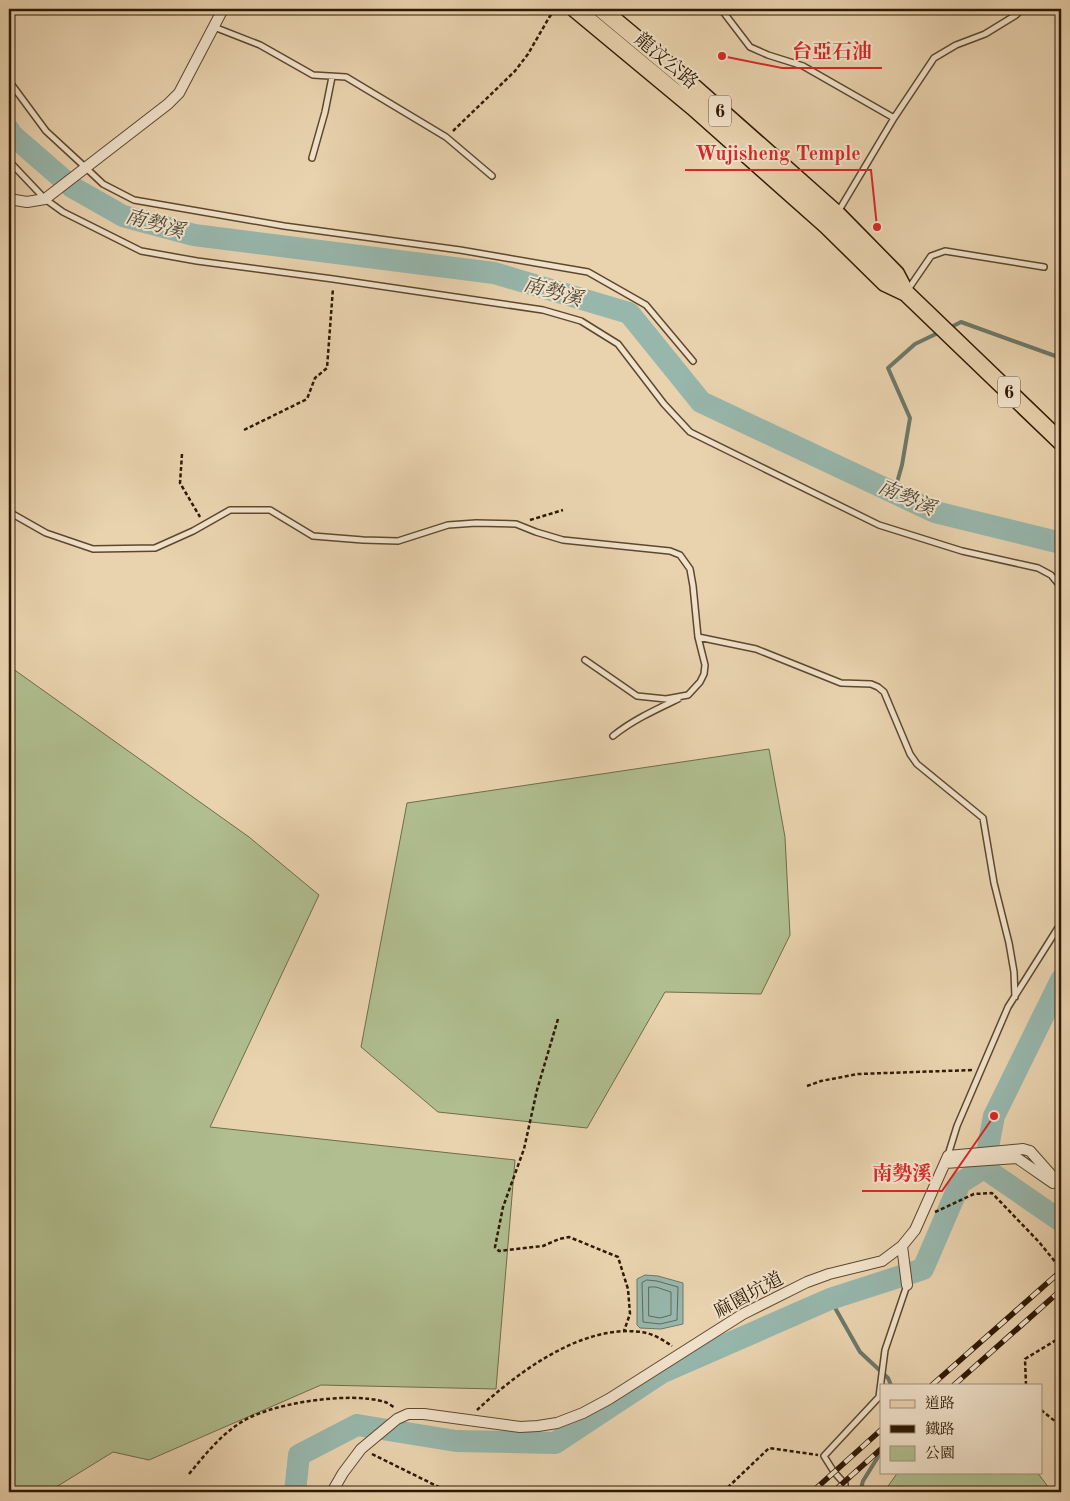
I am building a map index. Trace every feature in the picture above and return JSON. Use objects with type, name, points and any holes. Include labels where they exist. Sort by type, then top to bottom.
[{"type":"main road","name":"龍汶公路","points":[[576,9],[692,107],[832,220]]},
{"type":"main road","name":"龍汶公路","points":[[601,9],[679,74],[832,220]]},
{"type":"main road","name":"6","points":[[832,220],[896,274],[906,293],[1061,442]]},
{"type":"street","points":[[9,199],[27,202],[48,197],[168,104],[179,94],[224,9]]},
{"type":"street","points":[[946,1159],[1023,1148],[1030,1151],[1061,1187]]},
{"type":"street","points":[[946,1159],[1017,1158],[1061,1187]]},
{"type":"street","name":"麻園坑道","points":[[364,1446],[397,1418],[408,1414],[424,1414],[520,1427],[557,1422],[583,1413],[743,1314],[807,1282],[830,1274],[882,1261],[902,1247],[915,1230],[946,1159]]},
{"type":"street","points":[[902,1247],[907,1285]]},
{"type":"street","points":[[332,1492],[343,1473],[364,1446]]},
{"type":"lane","points":[[721,9],[750,47],[803,66],[894,118]]},
{"type":"lane","points":[[832,220],[894,118],[934,58],[956,45],[985,34],[1016,15],[1022,9]]},
{"type":"lane","points":[[214,27],[260,45],[313,75],[346,77],[446,137],[492,176]]},
{"type":"lane","points":[[312,158],[325,112],[332,77]]},
{"type":"lane","points":[[9,81],[46,130],[83,169],[103,184],[134,200],[284,226],[460,250],[588,272],[646,305],[692,360]]},
{"type":"lane","points":[[9,161],[62,212],[141,250],[197,261],[543,310],[581,321],[618,344],[664,404],[690,432],[879,525],[962,551],[1038,568],[1051,575],[1061,586]]},
{"type":"lane","points":[[906,293],[931,256],[945,251],[1044,267]]},
{"type":"lane","points":[[9,512],[46,533],[93,549],[154,548],[230,510],[270,510],[313,536],[398,541],[448,525],[476,523],[516,524],[563,540],[670,551],[680,555],[690,569],[698,637],[705,665],[704,674],[700,682],[688,694],[643,715],[614,736]]},
{"type":"lane","points":[[698,637],[756,649],[840,683],[871,684],[884,692],[910,754],[917,764],[983,818],[994,883],[1009,943],[1014,972],[1015,997]]},
{"type":"lane","points":[[585,660],[637,696],[666,699],[688,694]]},
{"type":"lane","points":[[946,1159],[957,1126],[1008,1007],[1061,923]]},
{"type":"lane","points":[[881,1384],[885,1350],[907,1285]]},
{"type":"lane","points":[[844,1492],[844,1484],[824,1456],[879,1397],[880,1389]]},
{"type":"path","points":[[446,137],[515,71],[528,54],[550,16],[559,9]]},
{"type":"path","points":[[244,430],[307,399],[315,378],[327,368],[333,279]]},
{"type":"path","points":[[182,454],[180,483],[205,524]]},
{"type":"path","points":[[516,524],[563,510]]},
{"type":"path","points":[[558,1019],[524,1149],[503,1207],[495,1248],[499,1251],[543,1246],[569,1237],[618,1257],[628,1289],[630,1314],[624,1331]]},
{"type":"path","points":[[807,1086],[821,1081],[858,1074],[982,1069]]},
{"type":"path","points":[[930,1214],[974,1194],[992,1193],[1039,1242],[1061,1269]]},
{"type":"path","points":[[467,1420],[501,1388],[544,1358],[588,1338],[609,1332],[643,1332],[658,1338],[682,1352]]},
{"type":"path","points":[[1026,1384],[1025,1359],[1061,1337]]},
{"type":"path","points":[[189,1474],[217,1441],[238,1424],[280,1406],[324,1398],[365,1399],[385,1402],[408,1414]]},
{"type":"path","points":[[1042,1411],[1061,1426]]},
{"type":"path","points":[[364,1446],[449,1492]]},
{"type":"path","points":[[723,1492],[768,1448],[824,1456]]},
{"type":"green space","points":[[9,666],[249,837],[319,895],[210,1127],[515,1160],[496,1389],[321,1385],[149,1460],[113,1452],[48,1492],[9,1492]]},
{"type":"green space","points":[[769,749],[785,837],[790,935],[761,994],[665,992],[587,1128],[438,1112],[361,1047],[407,803]]},
{"type":"green space","points":[[897,1474],[1038,1474],[1052,1492],[884,1492]]},
{"type":"water","points":[[645,1275],[658,1276],[683,1283],[683,1324],[661,1329],[640,1328],[637,1325],[637,1279]]},
{"type":"waterway","name":"南勢溪","points":[[9,130],[11,134],[72,187],[123,216],[194,235],[494,273],[629,313],[701,402],[935,512],[1061,543]]},
{"type":"waterway","points":[[949,328],[961,322],[1061,358]]},
{"type":"waterway","points":[[894,493],[902,465],[910,418],[888,368],[915,344],[940,332]]},
{"type":"waterway","name":"南勢溪","points":[[1061,980],[994,1116],[984,1168],[1061,1221]]},
{"type":"waterway","points":[[295,1492],[299,1455],[357,1425],[456,1441],[555,1443],[661,1373],[830,1299],[923,1269],[960,1183],[984,1168]]},
{"type":"waterway","points":[[830,1299],[860,1352],[888,1378],[891,1384]]},
{"type":"waterway","points":[[860,1492],[863,1481],[880,1454]]},
{"type":"railway","points":[[933,1384],[1061,1271]]},
{"type":"railway","points":[[955,1384],[1061,1290]]},
{"type":"railway","points":[[812,1492],[880,1431]]},
{"type":"railway","points":[[833,1492],[880,1450]]},
{"type":"place","name":"台亞石油","points":[[722,56]]},
{"type":"place","name":"Wujisheng Temple","points":[[877,227]]},
{"type":"place","name":"南勢溪","points":[[994,1116]]}]
